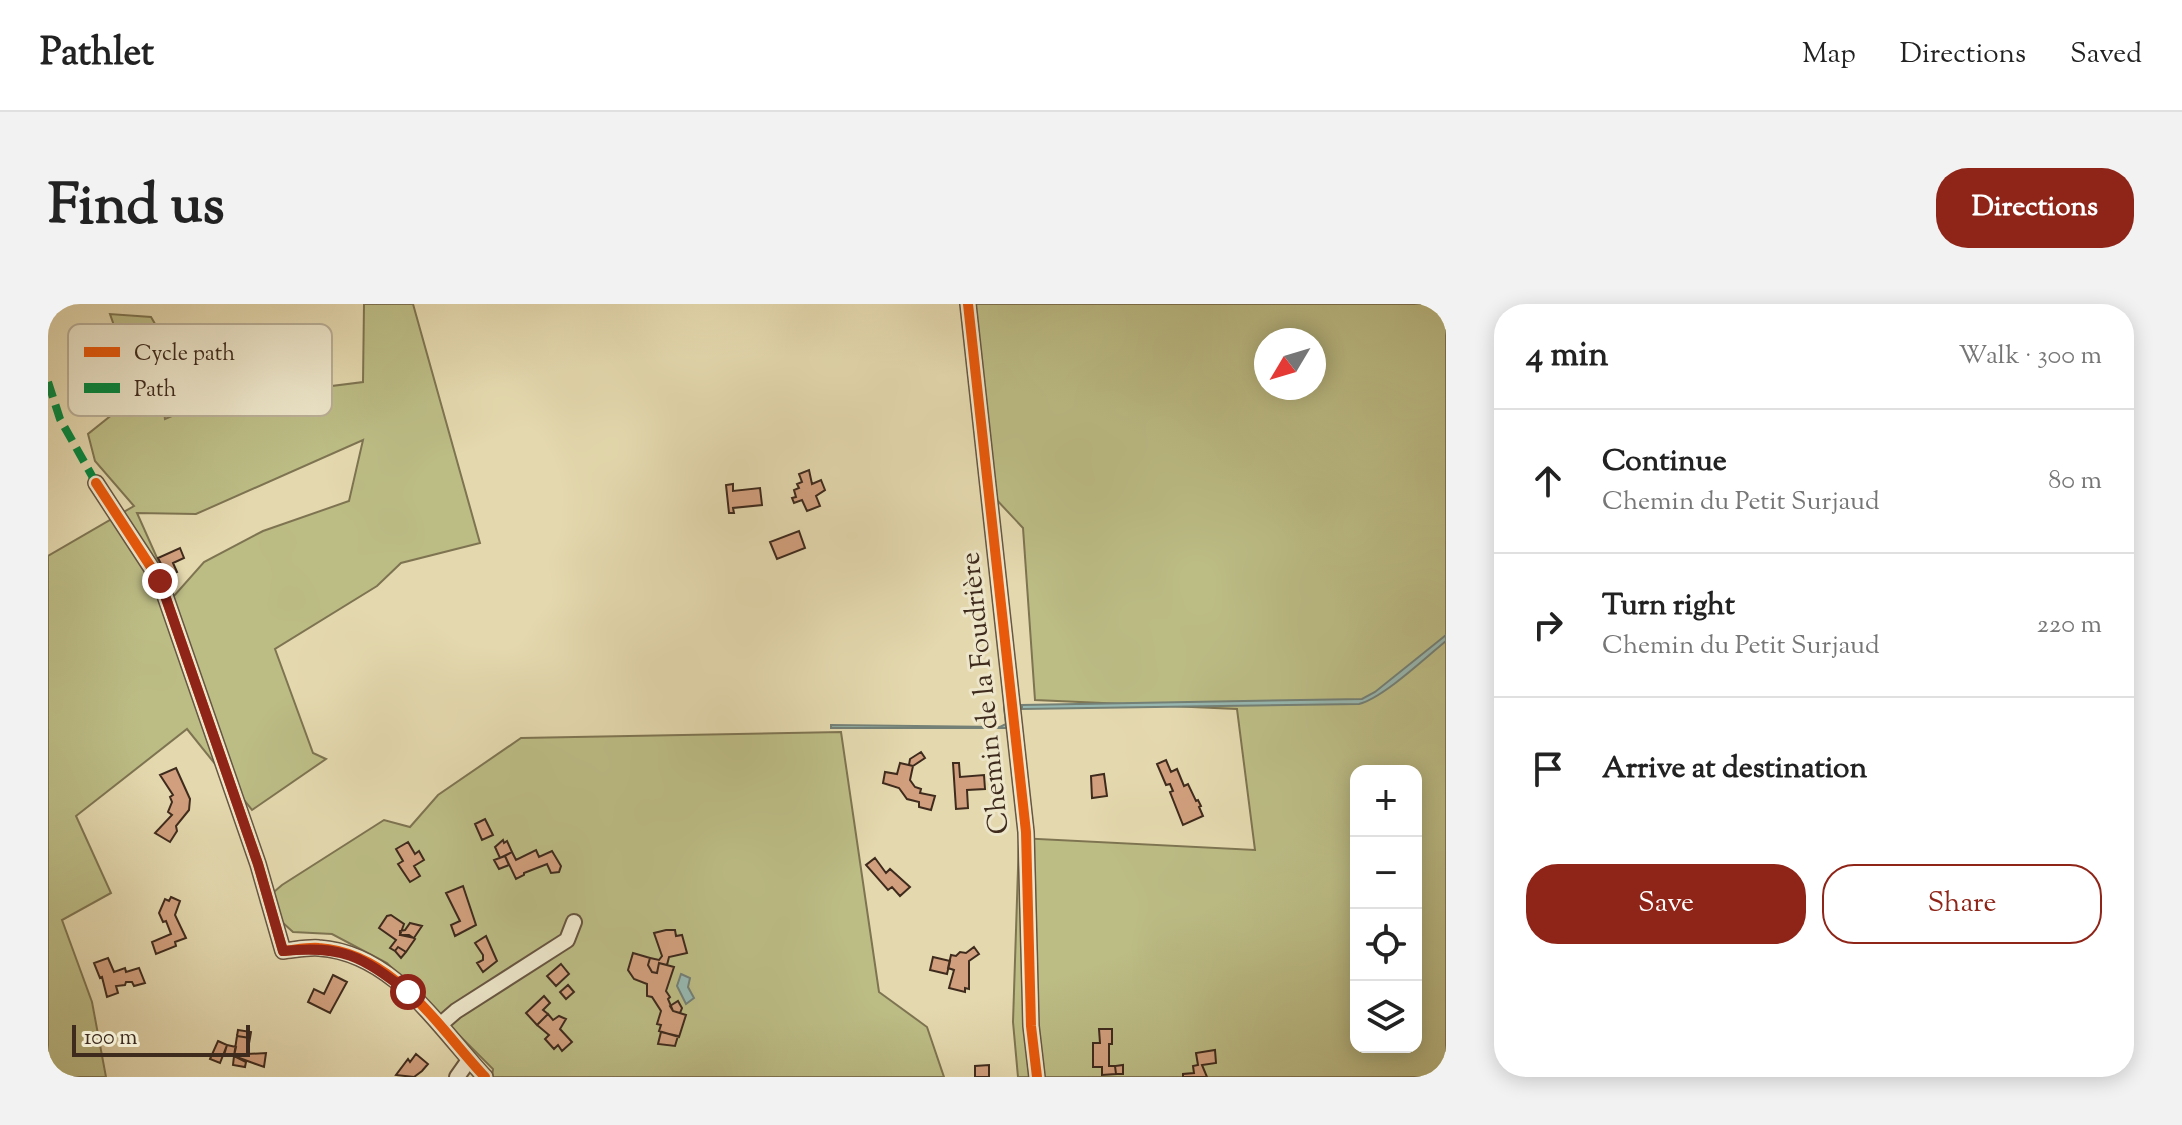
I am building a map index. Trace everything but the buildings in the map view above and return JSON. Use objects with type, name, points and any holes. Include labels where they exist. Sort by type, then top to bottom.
[{"type":"street","name":"Chemin de la Foudrière","points":[[968,304],[1026,832],[1031,1026],[1037,1077]]},
{"type":"street","points":[[96,483],[160,581],[258,864],[283,951],[320,947],[351,955],[377,968],[441,1024],[485,1077]]},
{"type":"street","points":[[441,1024],[456,1011],[567,940],[574,922]]},
{"type":"street","points":[[457,1077],[469,1060]]},
{"type":"green space","points":[[364,304],[413,304],[480,543],[401,563],[377,586],[275,649],[313,753],[326,759],[252,810],[187,729],[76,816],[111,893],[62,920],[92,1002],[106,1077],[48,1077],[48,556],[134,506],[95,461],[88,434],[110,416],[165,416],[165,419],[172,416],[332,416],[332,386],[363,382]],"holes":[[[363,440],[349,501],[263,531],[204,562],[174,596],[137,513],[196,514]]]},
{"type":"green space","points":[[974,304],[1446,304],[1446,1077],[1018,1077],[1013,1022],[1019,838],[1255,850],[1237,709],[1035,700],[1023,528],[994,497]]},
{"type":"green space","points":[[110,314],[151,317],[155,324],[114,324]]},
{"type":"green space","points":[[841,732],[879,992],[927,1027],[944,1077],[492,1077],[493,1069],[387,963],[332,934],[293,932],[261,903],[282,885],[384,820],[410,827],[438,795],[521,738]]},
{"type":"water","points":[[1446,635],[1446,641],[1404,677],[1359,704],[1022,709],[1022,705],[1362,699]]},
{"type":"water","points":[[1009,705],[1006,728],[831,728],[831,725],[1000,727],[1006,724],[1004,707]]},
{"type":"water","points":[[681,974],[690,978],[688,987],[694,998],[686,1004],[677,986]]},
{"type":"marked path","points":[[48,382],[60,419],[96,483]]},
{"type":"cycle path","points":[[968,304],[1026,832],[1031,1026],[1037,1077]]},
{"type":"cycle path","points":[[96,483],[160,581],[258,864],[283,951],[319,948],[346,953],[370,963],[413,996],[485,1077]]},
{"type":"route","points":[[160,581],[258,864],[283,951],[320,947],[351,955],[377,968],[408,992]]}]
